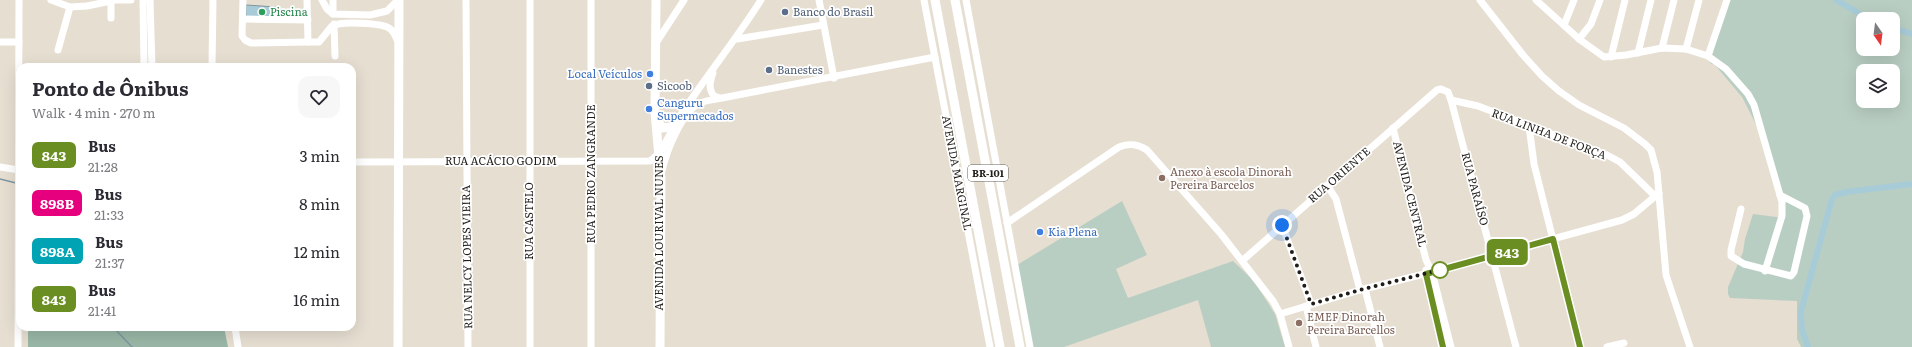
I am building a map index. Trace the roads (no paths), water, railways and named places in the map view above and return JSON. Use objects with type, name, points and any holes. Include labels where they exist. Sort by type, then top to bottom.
[{"type":"main road","points":[[398,0],[398,347]]},
{"type":"main road","name":"AVENIDA LOURIVAL NUNES","points":[[656,0],[655,112],[661,179],[660,347]]},
{"type":"main road","name":"BR-101","points":[[935,0],[1000,347]]},
{"type":"main road","name":"BR-101","points":[[955,0],[1020,347]]},
{"type":"main road","points":[[655,112],[661,127],[666,128],[672,126]]},
{"type":"street","points":[[18,0],[19,63]]},
{"type":"street","points":[[51,0],[70,7],[87,6],[111,0],[131,0]]},
{"type":"street","points":[[111,0],[111,18]]},
{"type":"street","points":[[143,0],[144,63]]},
{"type":"street","points":[[149,0],[152,63]]},
{"type":"street","points":[[212,63],[213,0]]},
{"type":"street","points":[[243,0],[242,36],[245,40],[251,42],[321,41],[334,24],[382,25],[391,30],[398,44]]},
{"type":"street","points":[[307,0],[308,42]]},
{"type":"street","points":[[322,0],[327,9],[333,14],[380,14],[390,9],[398,0]]},
{"type":"street","points":[[333,0],[333,14]]},
{"type":"street","name":"RUA NELCY LOPES VIEIRA","points":[[466,0],[468,347]]},
{"type":"street","name":"RUA CASTELO","points":[[530,0],[530,347]]},
{"type":"street","name":"RUA PEDRO ZANGRANDE","points":[[591,0],[591,347]]},
{"type":"street","points":[[656,43],[684,0]]},
{"type":"street","points":[[659,155],[672,126],[737,39],[761,0]]},
{"type":"street","points":[[819,0],[834,78]]},
{"type":"street","name":"AVENIDA MARGINAL","points":[[924,0],[990,347]]},
{"type":"street","points":[[966,0],[1030,347]]},
{"type":"street","points":[[1480,0],[1533,66],[1559,91],[1579,105],[1624,128],[1651,150],[1656,165],[1657,194],[1666,275],[1690,347]]},
{"type":"street","points":[[1536,0],[1579,39],[1604,57],[1638,53],[1662,48],[1686,49],[1708,56],[1726,69],[1748,94],[1754,105],[1783,209],[1765,270]]},
{"type":"street","points":[[1564,25],[1574,0]]},
{"type":"street","points":[[1579,39],[1591,24],[1600,0]]},
{"type":"street","points":[[1611,57],[1625,0]]},
{"type":"street","points":[[1638,53],[1651,0]]},
{"type":"street","points":[[1662,48],[1674,0]]},
{"type":"street","points":[[1686,49],[1699,0]]},
{"type":"street","points":[[1708,56],[1727,0]]},
{"type":"street","points":[[58,50],[70,7]]},
{"type":"street","points":[[243,20],[308,20]]},
{"type":"street","points":[[334,24],[335,56]]},
{"type":"street","points":[[737,39],[823,25]]},
{"type":"street","points":[[0,42],[19,42]]},
{"type":"street","points":[[661,179],[664,161],[670,145],[690,111],[698,104],[722,98],[834,78],[936,57]]},
{"type":"street","points":[[715,67],[710,87],[714,96],[722,98]]},
{"type":"street","name":"RUA LINHA DE FORÇA","points":[[1437,90],[1444,90],[1448,92],[1451,100],[1478,106],[1607,155],[1620,162],[1657,194]]},
{"type":"street","name":"RUA ORIENTE","points":[[1243,260],[1437,90]]},
{"type":"street","name":"RUA PARAÍSO","points":[[1451,100],[1516,347]]},
{"type":"street","points":[[1530,126],[1534,164],[1580,347]]},
{"type":"street","name":"AVENIDA CENTRAL","points":[[1393,128],[1429,273],[1443,347]]},
{"type":"street","points":[[1007,223],[1112,152],[1126,145],[1133,144],[1140,146],[1147,150],[1243,260],[1273,300],[1280,314],[1289,347]]},
{"type":"street","name":"RUA ACÁCIO GODIM","points":[[356,162],[650,161],[659,155]]},
{"type":"street","points":[[0,167],[16,170]]},
{"type":"street","points":[[1328,185],[1336,199],[1380,347]]},
{"type":"street","points":[[1280,314],[1363,289],[1493,256],[1628,218],[1657,194]]},
{"type":"street","points":[[1742,209],[1730,250],[1731,256],[1744,264],[1789,277],[1793,274],[1807,216],[1805,208],[1780,195]]},
{"type":"street","points":[[1282,225],[1309,305],[1316,347]]},
{"type":"street","name":"AVENIDA CENTRAL","points":[[1429,273],[1451,347]]},
{"type":"street","points":[[18,331],[18,347]]},
{"type":"street","points":[[236,331],[238,347]]},
{"type":"street","points":[[1608,347],[1624,343]]},
{"type":"water","name":"Piscina","points":[[246,5],[276,7],[278,14],[276,16],[246,17]]},
{"type":"waterway","points":[[1836,0],[1857,12]]},
{"type":"waterway","points":[[1900,30],[1912,34]]},
{"type":"waterway","points":[[0,179],[16,183]]},
{"type":"waterway","points":[[1808,347],[1802,330],[1801,311],[1832,199],[1835,195],[1846,192],[1912,184]]},
{"type":"waterway","points":[[117,331],[132,347]]},
{"type":"place","name":"Piscina","points":[[262,12]]},
{"type":"place","name":"Banco do Brasil","points":[[785,12]]},
{"type":"place","name":"Banestes","points":[[769,70]]},
{"type":"place","name":"Local Veículos","points":[[650,74]]},
{"type":"place","name":"Sicoob","points":[[649,86]]},
{"type":"place","name":"Canguru Supermecados","points":[[649,109]]},
{"type":"place","name":"Anexo à escola Dinorah Pereira Barcelos","points":[[1162,178]]},
{"type":"place","name":"Kia Plena","points":[[1040,232]]},
{"type":"place","name":"EMEF Dinorah Pereira Barcellos","points":[[1299,323]]}]
